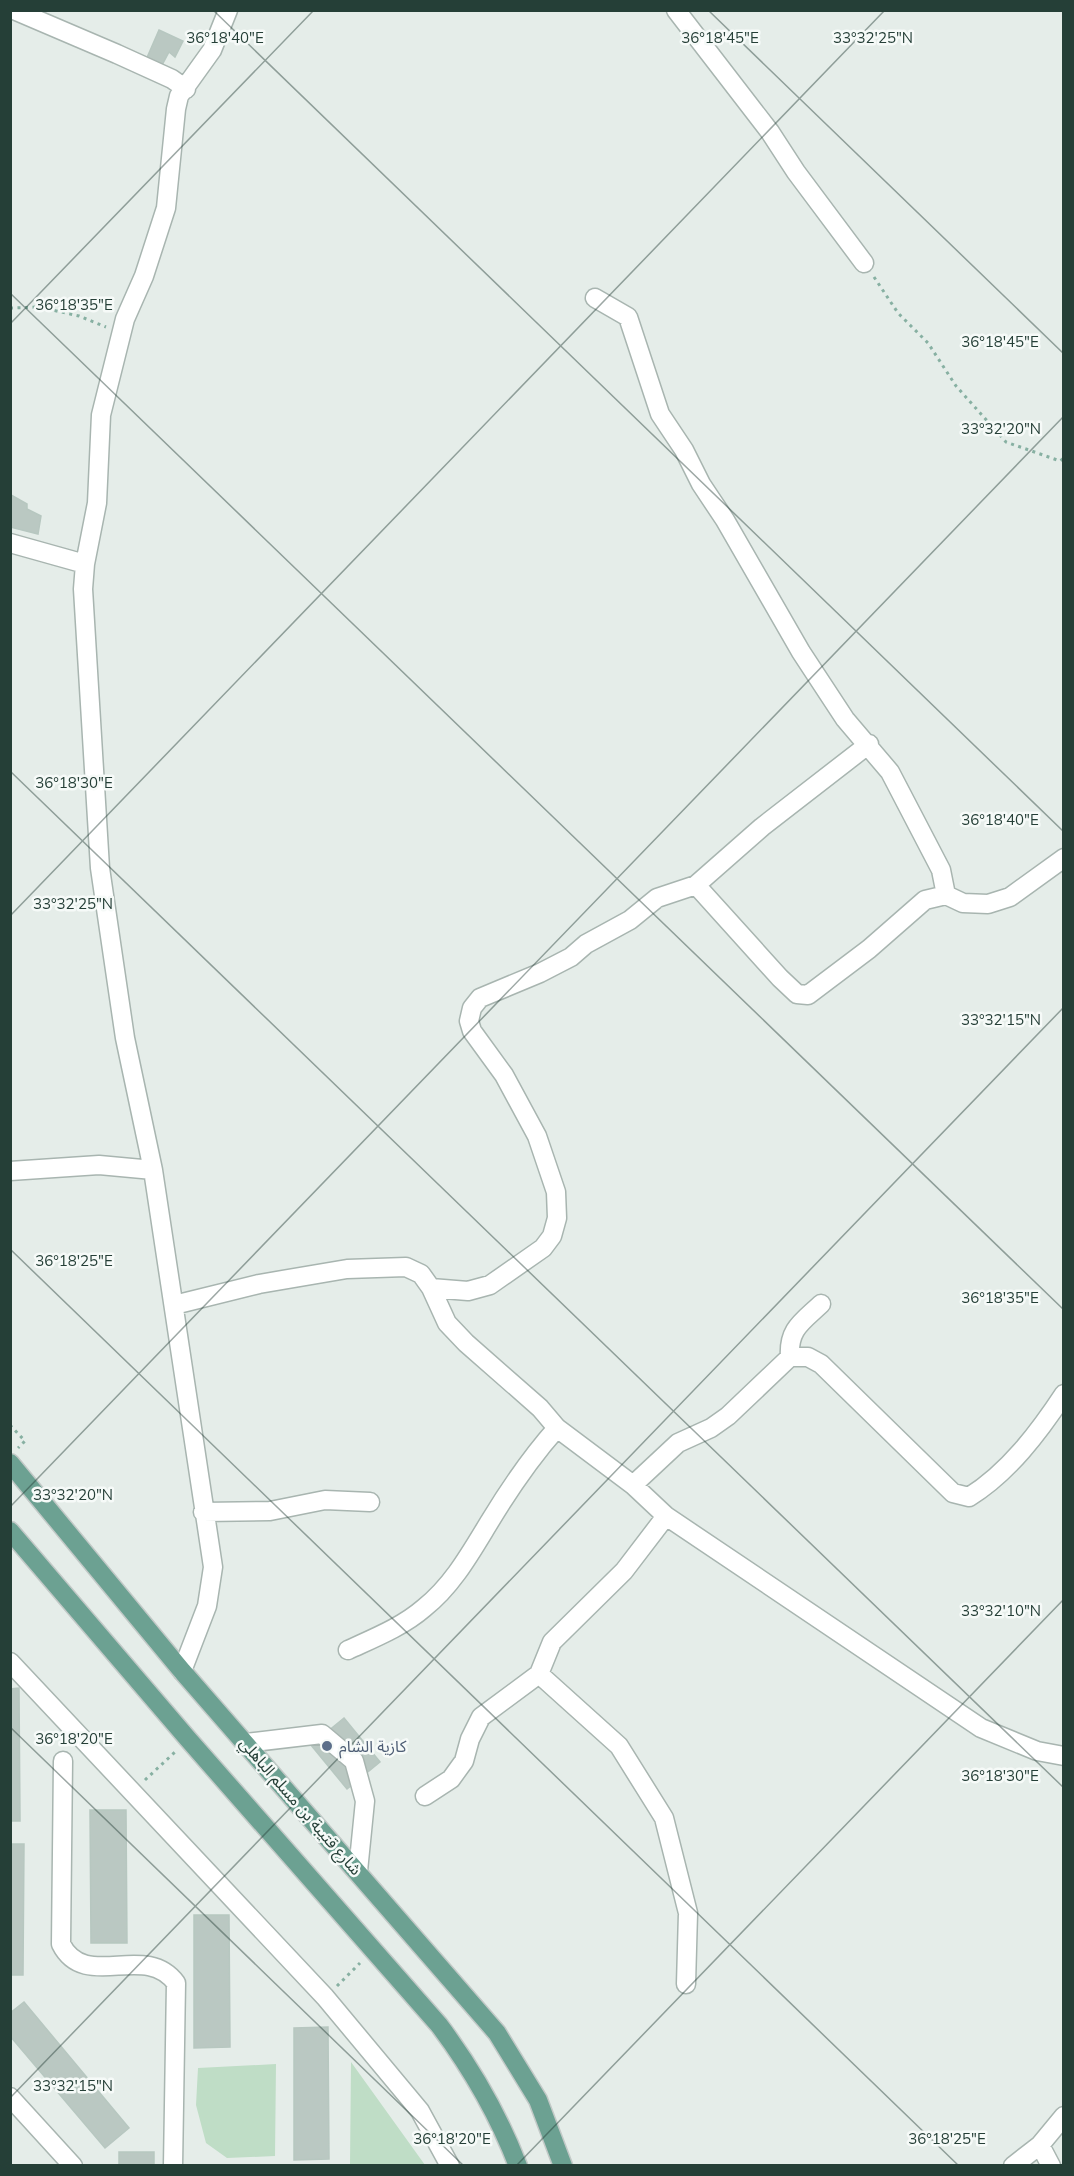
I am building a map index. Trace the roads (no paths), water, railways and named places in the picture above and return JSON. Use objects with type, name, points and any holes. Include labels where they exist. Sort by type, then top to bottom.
[{"type":"main road","name":"شارع قتيبة بن مسلم الباهلي","points":[[10,1463],[182,1671],[497,2033],[538,2100],[564,2166]]},
{"type":"main road","points":[[10,1531],[188,1739],[439,2025],[488,2098],[518,2166]]},
{"type":"street","points":[[14,10],[172,79],[186,89]]},
{"type":"street","points":[[182,1671],[207,1606],[213,1567],[153,1170],[125,1038],[100,868],[84,623],[85,564],[97,504],[101,415],[121,334],[166,208],[179,96],[212,50],[228,10]]},
{"type":"street","points":[[676,10],[770,132],[796,172],[864,262]]},
{"type":"street","points":[[594,298],[628,317],[660,414],[684,450],[700,484],[725,520],[801,652],[845,719],[890,771],[941,870],[946,895]]},
{"type":"street","points":[[10,543],[85,564]]},
{"type":"street","points":[[431,1288],[468,1291],[490,1285],[543,1248],[552,1236],[557,1218],[556,1192],[537,1136],[504,1075],[472,1030],[470,1021],[472,1008],[488,993],[540,973],[571,957],[592,939],[630,920],[657,898],[696,885],[771,820],[869,744]]},
{"type":"street","points":[[696,885],[780,978],[797,994],[808,995],[925,900],[946,895],[963,903],[988,904],[1010,897],[1064,858]]},
{"type":"street","points":[[10,1171],[99,1165],[153,1170]]},
{"type":"street","points":[[174,1305],[259,1284],[347,1269],[406,1267],[421,1274],[431,1288],[447,1323],[466,1343],[540,1408],[557,1428],[633,1485],[666,1516],[981,1728],[1037,1751],[1064,1756]]},
{"type":"street","points":[[790,1357],[789,1341],[792,1333],[821,1304]]},
{"type":"street","points":[[633,1485],[678,1443],[711,1428],[728,1416],[790,1357],[808,1357],[821,1364],[953,1493],[969,1497],[981,1490],[1024,1447],[1046,1422],[1064,1394]]},
{"type":"street","points":[[348,1650],[404,1623],[444,1589],[471,1554],[539,1448],[557,1428]]},
{"type":"street","points":[[203,1512],[270,1511],[325,1500],[370,1502]]},
{"type":"street","points":[[425,1796],[451,1779],[464,1761],[470,1739],[481,1717],[539,1674],[552,1642],[624,1571],[666,1516]]},
{"type":"street","points":[[10,1662],[325,1997],[420,2111],[450,2166]]},
{"type":"street","points":[[539,1674],[619,1746],[664,1818],[688,1913],[686,1984]]},
{"type":"street","points":[[246,1743],[322,1734],[354,1761],[365,1801],[358,1871]]},
{"type":"street","points":[[63,1761],[61,1944],[68,1958],[82,1965],[156,1966],[168,1973],[176,1983],[173,2166]]},
{"type":"street","points":[[10,2097],[73,2166]]},
{"type":"street","points":[[1013,2166],[1040,2145],[1064,2116]]},
{"type":"street","points":[[1040,2145],[1051,2166]]},
{"type":"place","name":"كازية الشام","points":[[327,1746]]}]
